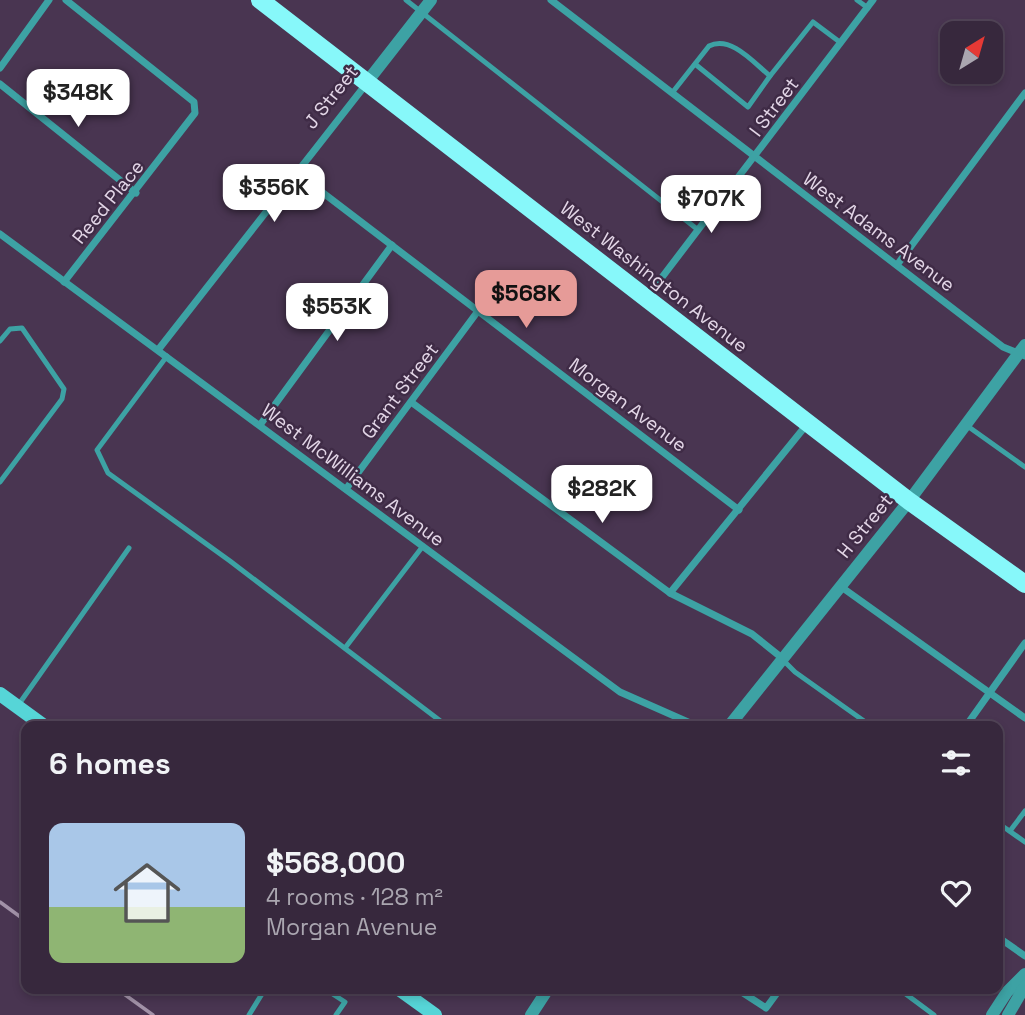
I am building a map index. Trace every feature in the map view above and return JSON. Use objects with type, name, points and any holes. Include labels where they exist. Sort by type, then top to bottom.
[{"type":"main road","name":"West Washington Avenue","points":[[260,0],[909,501],[1025,584]]},
{"type":"main road","points":[[0,694],[37,721]]},
{"type":"main road","points":[[406,994],[435,1015]]},
{"type":"street","points":[[0,68],[49,0]]},
{"type":"street","name":"Reed Place","points":[[64,282],[192,120],[194,102],[66,0]]},
{"type":"street","name":"J Street","points":[[158,349],[431,0]]},
{"type":"street","name":"West Adams Avenue","points":[[551,0],[1003,347],[1023,352]]},
{"type":"street","name":"I Street","points":[[646,298],[873,0]]},
{"type":"street","points":[[0,84],[135,193]]},
{"type":"street","points":[[897,265],[1025,93]]},
{"type":"street","name":"Morgan Avenue","points":[[297,173],[739,510]]},
{"type":"street","name":"West McWilliams Avenue","points":[[0,234],[620,692],[686,721]]},
{"type":"street","points":[[260,425],[392,245]]},
{"type":"street","name":"Grant Street","points":[[346,489],[478,311]]},
{"type":"street","name":"H Street","points":[[733,721],[909,501],[1023,352]]},
{"type":"street","points":[[411,402],[670,593],[752,634],[782,658]]},
{"type":"street","points":[[670,593],[808,423]]},
{"type":"street","points":[[840,586],[1025,718]]},
{"type":"street","points":[[970,721],[1025,643]]},
{"type":"street","points":[[1003,941],[1025,956]]},
{"type":"street","points":[[992,1015],[1007,992],[1025,974]]},
{"type":"street","points":[[1008,1015],[1025,986]]},
{"type":"street","points":[[531,1015],[545,994]]},
{"type":"street","points":[[745,994],[766,1008],[776,994]]},
{"type":"lane","points":[[406,0],[698,229]]},
{"type":"lane","points":[[857,0],[867,8]]},
{"type":"lane","points":[[695,64],[748,107],[813,22],[841,43]]},
{"type":"lane","points":[[672,93],[709,46],[718,41],[727,43],[770,76]]},
{"type":"lane","points":[[0,341],[10,329],[22,328],[64,389],[62,399],[0,482]]},
{"type":"lane","points":[[167,356],[97,450],[108,473],[440,721]]},
{"type":"lane","points":[[966,425],[1025,467]]},
{"type":"lane","points":[[345,648],[423,546]]},
{"type":"lane","points":[[17,707],[129,548]]},
{"type":"lane","points":[[782,658],[795,672],[864,721]]},
{"type":"lane","points":[[1010,831],[1025,811]]},
{"type":"lane","points":[[1003,826],[1025,842]]},
{"type":"lane","points":[[249,1015],[262,994]]},
{"type":"lane","points":[[333,994],[345,1002],[336,1015]]},
{"type":"lane","points":[[906,994],[934,1015]]},
{"type":"railway","points":[[0,902],[21,917]]},
{"type":"railway","points":[[124,994],[153,1015]]}]
